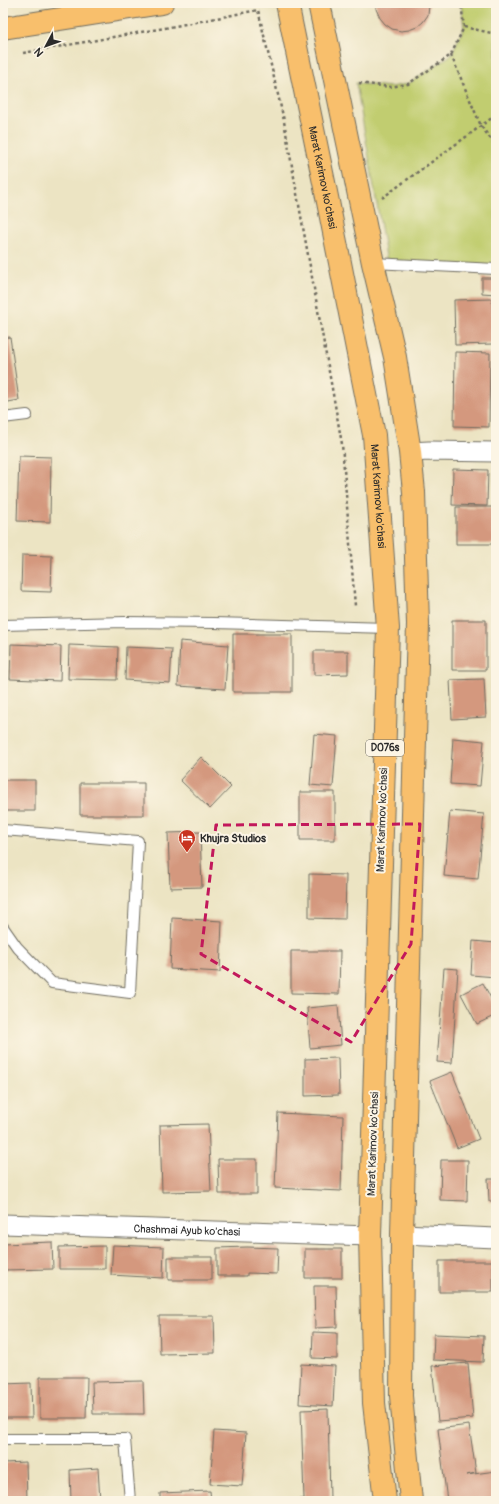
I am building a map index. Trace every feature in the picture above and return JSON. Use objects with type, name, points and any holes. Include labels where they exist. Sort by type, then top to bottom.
[{"type":"main road","points":[[3,28],[162,3]]},
{"type":"main road","name":"Marat Karimov ko'chasi","points":[[286,3],[332,217],[374,435],[388,628],[370,1236],[374,1403],[385,1501]]},
{"type":"main road","name":"D076s","points":[[319,3],[373,263],[395,357],[410,452],[414,492],[418,624],[402,1234],[401,1396],[411,1501]]},
{"type":"street","points":[[410,452],[496,452]]},
{"type":"street","name":"Chashmai Ayub ko'chasi","points":[[3,1224],[370,1236]]},
{"type":"street","points":[[402,1234],[496,1238]]},
{"type":"lane","points":[[373,263],[496,269]]},
{"type":"lane","points":[[3,418],[27,415]]},
{"type":"lane","points":[[3,624],[126,622],[388,628]]},
{"type":"lane","points":[[3,830],[138,841],[130,993],[52,984],[17,947],[3,927]]},
{"type":"lane","points":[[3,1439],[125,1440],[130,1501]]},
{"type":"path","points":[[356,83],[390,87],[408,84],[451,55],[464,27],[461,3]]},
{"type":"path","points":[[23,53],[170,28],[258,10],[283,116],[342,444],[355,606]]},
{"type":"path","points":[[464,27],[496,34]]},
{"type":"path","points":[[451,55],[481,126],[496,146]]},
{"type":"path","points":[[377,201],[496,115]]},
{"type":"highlighted area","points":[[420,824],[411,944],[351,1042],[201,954],[216,825]]},
{"type":"green space","points":[[461,3],[496,3],[496,269],[387,262],[356,83],[390,87],[408,84],[451,55],[464,27]]},
{"type":"building","points":[[376,3],[429,3],[428,15],[417,27],[401,31],[392,29],[380,18],[376,9]]},
{"type":"building","points":[[482,278],[496,278],[496,294],[482,293]]},
{"type":"building","points":[[492,299],[493,344],[455,345],[454,300]]},
{"type":"building","points":[[10,337],[19,400],[3,403],[3,338]]},
{"type":"building","points":[[455,352],[490,353],[489,427],[454,426]]},
{"type":"building","points":[[19,456],[51,457],[50,522],[17,521]]},
{"type":"building","points":[[453,469],[488,470],[487,506],[452,505]]},
{"type":"building","points":[[456,507],[496,507],[496,544],[456,544]]},
{"type":"building","points":[[22,555],[52,556],[51,592],[21,591]]},
{"type":"building","points":[[452,620],[486,620],[486,670],[452,670]]},
{"type":"building","points":[[233,634],[292,634],[292,692],[233,692]]},
{"type":"building","points":[[180,641],[228,645],[225,689],[178,686]]},
{"type":"building","points":[[11,644],[61,646],[60,681],[10,679]]},
{"type":"building","points":[[69,645],[118,647],[117,680],[68,679]]},
{"type":"building","points":[[126,647],[172,649],[170,683],[125,680]]},
{"type":"building","points":[[314,651],[348,651],[348,674],[314,675]]},
{"type":"building","points":[[484,679],[486,717],[452,719],[450,680]]},
{"type":"building","points":[[314,734],[337,736],[333,787],[310,785]]},
{"type":"building","points":[[453,738],[484,741],[480,786],[450,784]]},
{"type":"building","points":[[201,757],[231,787],[210,809],[180,780]]},
{"type":"building","points":[[3,780],[35,780],[35,811],[3,811]]},
{"type":"building","points":[[80,783],[144,783],[144,815],[80,815]]},
{"type":"building","points":[[300,792],[335,792],[335,840],[300,840]]},
{"type":"building","points":[[450,811],[484,814],[478,879],[444,876]]},
{"type":"building","points":[[200,832],[202,887],[170,888],[168,833]]},
{"type":"building","points":[[309,874],[346,875],[345,919],[309,918]]},
{"type":"building","points":[[172,918],[222,921],[220,972],[170,969]]},
{"type":"building","points":[[473,941],[496,943],[496,977],[471,975]]},
{"type":"building","points":[[291,951],[340,951],[339,994],[291,993]]},
{"type":"building","points":[[444,968],[458,969],[452,1063],[437,1062]]},
{"type":"building","points":[[483,983],[496,1008],[496,1015],[477,1024],[461,994]]},
{"type":"building","points":[[338,1005],[341,1045],[310,1048],[307,1008]]},
{"type":"building","points":[[338,1058],[339,1095],[305,1096],[305,1059]]},
{"type":"building","points":[[452,1072],[479,1139],[457,1148],[430,1081]]},
{"type":"building","points":[[278,1113],[343,1116],[341,1191],[275,1188]]},
{"type":"building","points":[[208,1124],[211,1191],[162,1192],[160,1125]]},
{"type":"building","points":[[218,1159],[257,1159],[257,1194],[219,1194]]},
{"type":"building","points":[[441,1160],[468,1160],[467,1201],[440,1200]]},
{"type":"building","points":[[488,1179],[496,1179],[496,1201],[489,1201]]},
{"type":"building","points":[[52,1242],[53,1269],[3,1270],[3,1244]]},
{"type":"building","points":[[113,1245],[164,1247],[163,1278],[111,1275]]},
{"type":"building","points":[[105,1246],[105,1269],[59,1269],[59,1247]]},
{"type":"building","points":[[217,1248],[278,1248],[277,1274],[247,1273],[247,1276],[217,1276]]},
{"type":"building","points":[[305,1249],[342,1249],[342,1278],[305,1278]]},
{"type":"building","points":[[168,1257],[212,1257],[212,1280],[168,1280]]},
{"type":"building","points":[[439,1261],[493,1261],[493,1292],[439,1292]]},
{"type":"building","points":[[314,1286],[336,1286],[337,1327],[315,1328]]},
{"type":"building","points":[[159,1316],[214,1316],[215,1353],[160,1354]]},
{"type":"building","points":[[313,1332],[337,1333],[337,1359],[312,1358]]},
{"type":"building","points":[[434,1334],[484,1336],[483,1362],[433,1360]]},
{"type":"building","points":[[468,1363],[473,1418],[438,1421],[432,1366]]},
{"type":"building","points":[[301,1364],[335,1366],[333,1406],[299,1404]]},
{"type":"building","points":[[40,1377],[87,1377],[86,1418],[40,1418]]},
{"type":"building","points":[[143,1381],[144,1414],[93,1414],[92,1382]]},
{"type":"building","points":[[31,1383],[32,1418],[3,1418],[3,1384]]},
{"type":"building","points":[[328,1409],[330,1499],[334,1499],[334,1501],[298,1501],[298,1499],[304,1499],[301,1410]]},
{"type":"building","points":[[469,1425],[476,1473],[466,1475],[496,1471],[496,1501],[447,1501],[438,1429]]},
{"type":"building","points":[[214,1431],[246,1433],[242,1486],[210,1484]]},
{"type":"building","points":[[26,1462],[27,1501],[3,1501],[3,1463]]},
{"type":"building","points":[[98,1468],[100,1501],[71,1501],[70,1470]]},
{"type":"building","points":[[210,1491],[211,1501],[160,1501],[160,1493]]},
{"type":"place","name":"Khujra Studios","points":[[187,853]]}]
